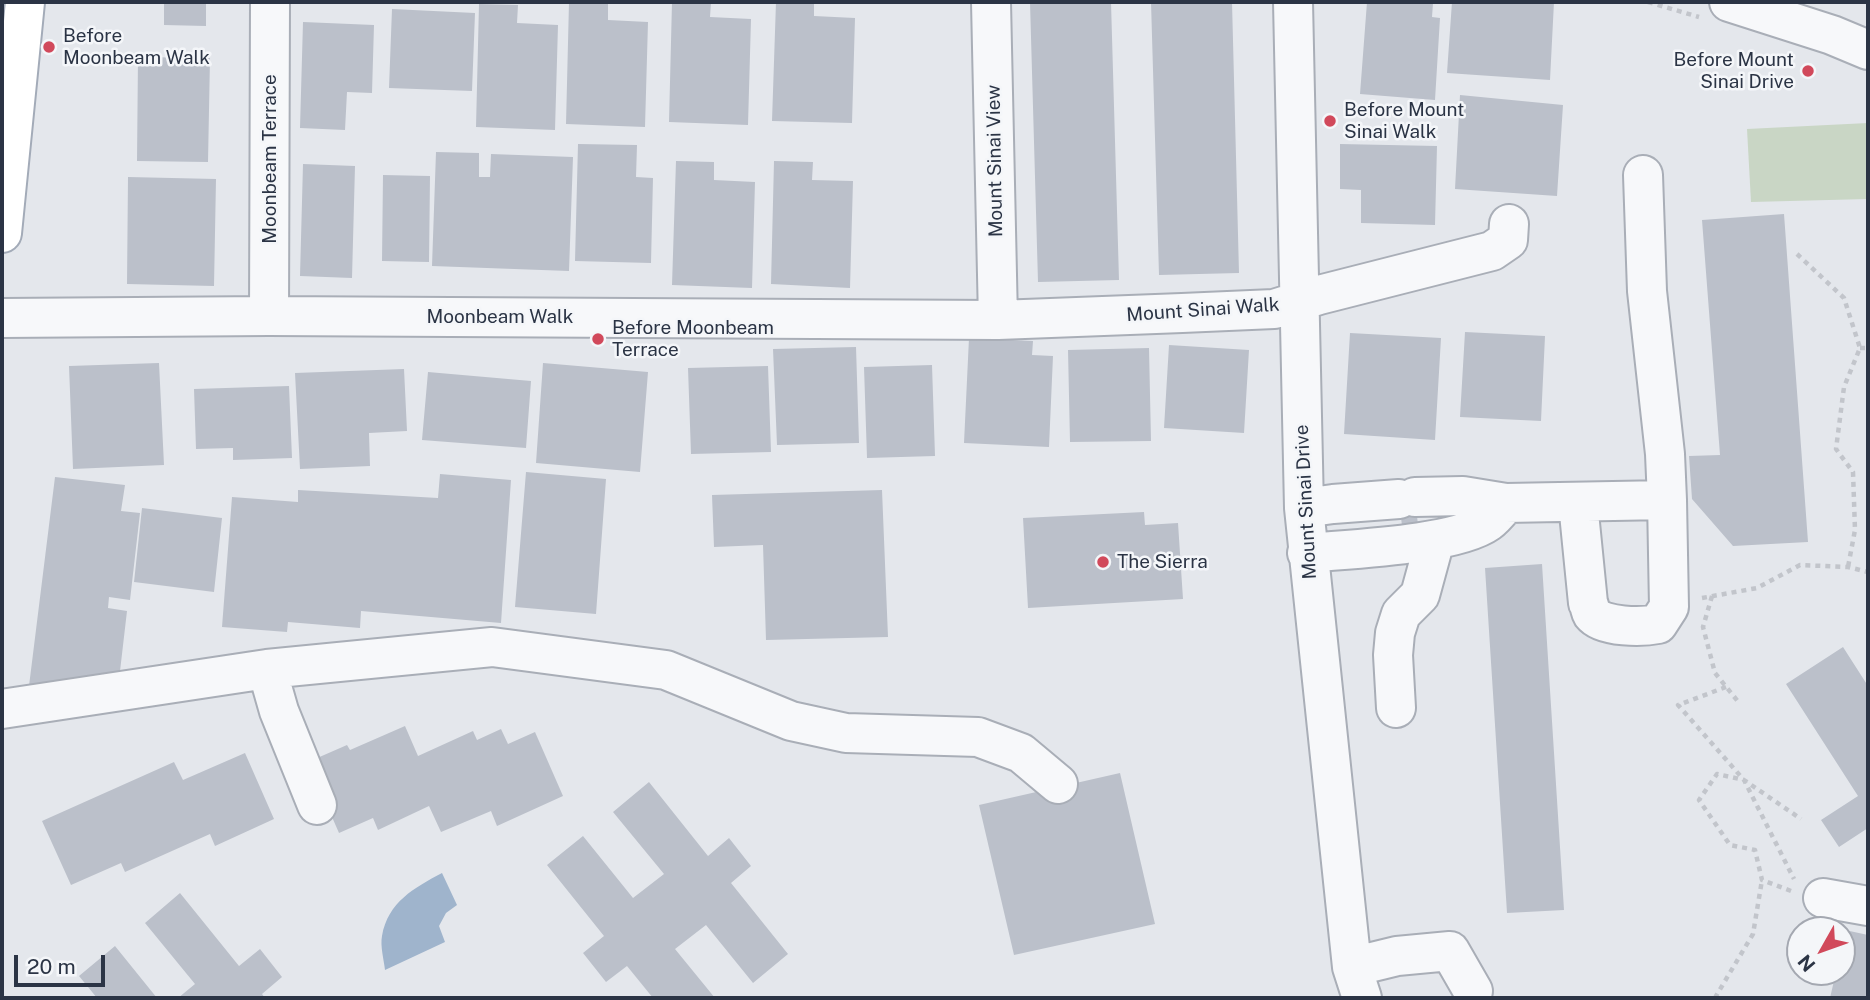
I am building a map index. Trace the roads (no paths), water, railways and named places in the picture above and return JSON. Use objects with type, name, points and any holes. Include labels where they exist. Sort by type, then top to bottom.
[{"type":"main road","points":[[2,233],[25,2]]},
{"type":"street","name":"Moonbeam Terrace","points":[[269,316],[270,2]]},
{"type":"street","name":"Mount Sinai View","points":[[992,2],[998,320]]},
{"type":"street","name":"Mount Sinai Drive","points":[[1293,2],[1298,301],[1307,554],[1357,982]]},
{"type":"street","points":[[1729,2],[1832,35],[1868,50]]},
{"type":"street","points":[[1578,503],[1588,603],[1592,614],[1601,621],[1614,624],[1658,624],[1669,607],[1667,500],[1665,454],[1647,291],[1643,175]]},
{"type":"street","name":"Mount Sinai Walk","points":[[998,320],[1274,309],[1492,251],[1508,240],[1508,224]]},
{"type":"street","name":"Moonbeam Walk","points":[[2,318],[269,316],[998,320]]},
{"type":"street","points":[[1304,508],[1333,503],[1463,496],[1506,503],[1667,500]]},
{"type":"street","points":[[1307,554],[1435,540],[1479,527],[1490,521],[1506,503]]},
{"type":"street","points":[[1396,708],[1393,655],[1395,633],[1401,614],[1420,595],[1435,540]]},
{"type":"street","points":[[2,709],[267,669],[492,647],[666,670],[791,721],[835,731],[978,737],[1021,753],[1058,784]]},
{"type":"street","points":[[267,669],[279,711],[317,805]]},
{"type":"street","points":[[1813,896],[1868,906]]},
{"type":"street","points":[[1357,982],[1397,956],[1450,951],[1474,991]]},
{"type":"water","points":[[442,873],[457,905],[446,913],[439,926],[445,942],[385,970],[382,940],[390,914],[404,897]]},
{"type":"place","name":"Before Moonbeam Walk","points":[[49,47]]},
{"type":"place","name":"Before Mount Sinai Drive","points":[[1808,71]]},
{"type":"place","name":"Before Mount Sinai Walk","points":[[1330,121]]},
{"type":"place","name":"Before Moonbeam Terrace","points":[[598,339]]},
{"type":"place","name":"The Sierra","points":[[1103,562]]}]
